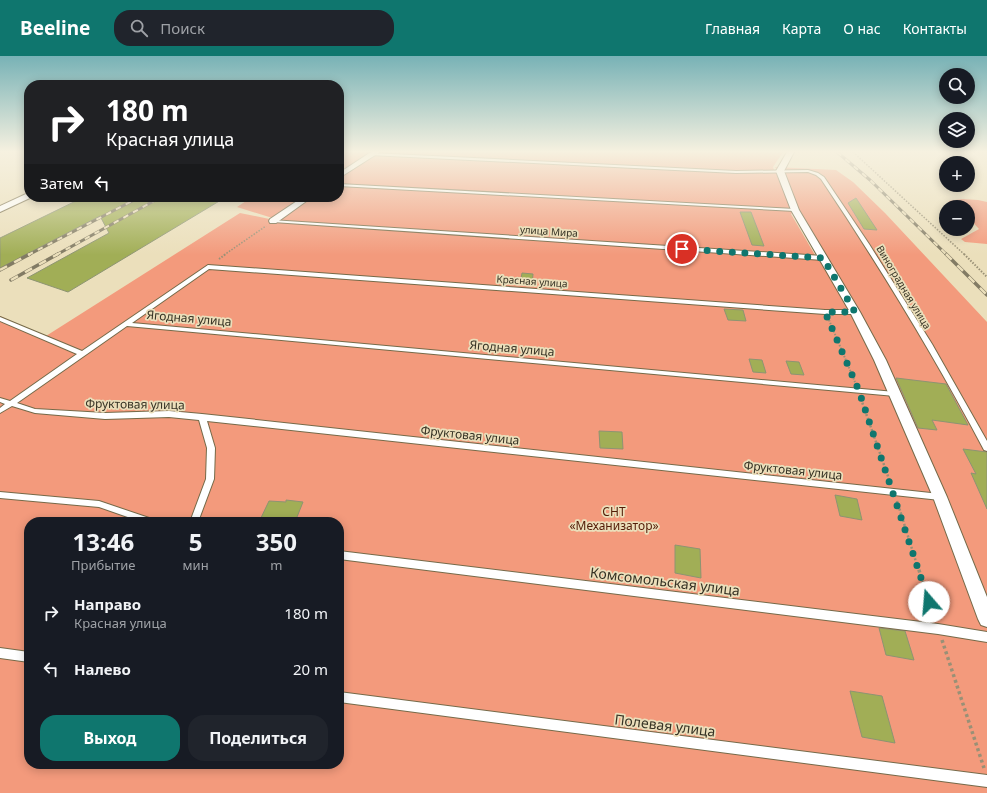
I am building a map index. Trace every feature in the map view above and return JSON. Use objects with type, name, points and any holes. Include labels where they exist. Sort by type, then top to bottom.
[{"type":"street","points":[[786,186],[795,210],[855,312],[895,394],[940,497],[987,618]]},
{"type":"street","points":[[0,209],[24,198]]},
{"type":"street","points":[[273,221],[301,202]]},
{"type":"lane","points":[[364,186],[795,210]]},
{"type":"lane","name":"Виноградная улица","points":[[830,186],[882,266],[971,416],[987,448]]},
{"type":"lane","name":"улица Мира","points":[[273,221],[823,258]]},
{"type":"lane","points":[[0,411],[208,267]]},
{"type":"lane","name":"Красная улица","points":[[208,267],[825,312],[855,312]]},
{"type":"lane","points":[[0,319],[82,354]]},
{"type":"lane","name":"Ягодная улица","points":[[126,324],[895,394]]},
{"type":"lane","name":"Фруктовая улица","points":[[0,400],[35,411],[105,416],[169,414],[202,417],[940,497]]},
{"type":"lane","points":[[196,517],[210,479],[211,448],[202,417]]},
{"type":"lane","points":[[0,495],[99,504],[137,517]]},
{"type":"lane","name":"Комсомольская улица","points":[[344,556],[938,629],[987,637]]},
{"type":"lane","points":[[0,653],[24,656]]},
{"type":"lane","name":"Полевая улица","points":[[344,698],[987,781]]},
{"type":"path","points":[[891,186],[987,277]]},
{"type":"path","points":[[208,267],[273,221]]},
{"type":"path","points":[[825,312],[859,391],[894,492],[984,769]]},
{"type":"green space","name":"СНТ «Механизатор»","points":[[344,186],[858,186],[885,213],[987,322],[987,793],[0,793],[0,316],[46,336],[240,213],[279,221],[818,256],[795,210],[791,214],[815,255],[279,220],[237,207],[244,202],[344,202]]},
{"type":"green space","points":[[962,199],[978,200],[987,202],[987,244],[965,242],[961,239],[966,236],[975,236],[975,231],[979,229],[975,225],[975,200],[955,200]]},
{"type":"building","points":[[856,198],[877,230],[864,229],[848,203]]},
{"type":"building","points":[[74,202],[218,202],[68,292],[27,278],[109,233],[100,216],[0,268],[0,238]]},
{"type":"building","points":[[740,212],[751,212],[764,246],[752,245]]},
{"type":"building","points":[[522,273],[533,274],[532,285],[520,284]]},
{"type":"building","points":[[724,309],[743,310],[746,321],[728,320]]},
{"type":"building","points":[[749,359],[762,360],[766,373],[753,372]]},
{"type":"building","points":[[786,361],[799,362],[804,375],[791,374]]},
{"type":"building","points":[[896,378],[946,384],[968,425],[932,420],[937,430],[918,428]]},
{"type":"building","points":[[599,431],[622,432],[623,449],[600,448]]},
{"type":"building","points":[[963,449],[987,452],[987,509],[971,473],[976,474]]},
{"type":"building","points":[[835,495],[857,499],[862,520],[840,516]]},
{"type":"building","points":[[286,500],[303,502],[297,517],[261,517],[269,501],[286,502]]},
{"type":"building","points":[[675,545],[700,549],[701,578],[675,573]]},
{"type":"building","points":[[879,628],[905,631],[914,660],[886,655]]},
{"type":"building","points":[[850,691],[882,696],[895,743],[862,737]]},
{"type":"railway","points":[[877,186],[947,255]]},
{"type":"railway","points":[[28,255],[130,202]]},
{"type":"railway","points":[[56,255],[152,202]]},
{"type":"railway","points":[[0,270],[30,254]]},
{"type":"railway","points":[[11,280],[58,254]]},
{"type":"railway","points":[[947,255],[987,295]]},
{"type":"route","points":[[682,249],[823,258],[855,312],[825,312],[859,391],[894,492],[929,602]]}]
